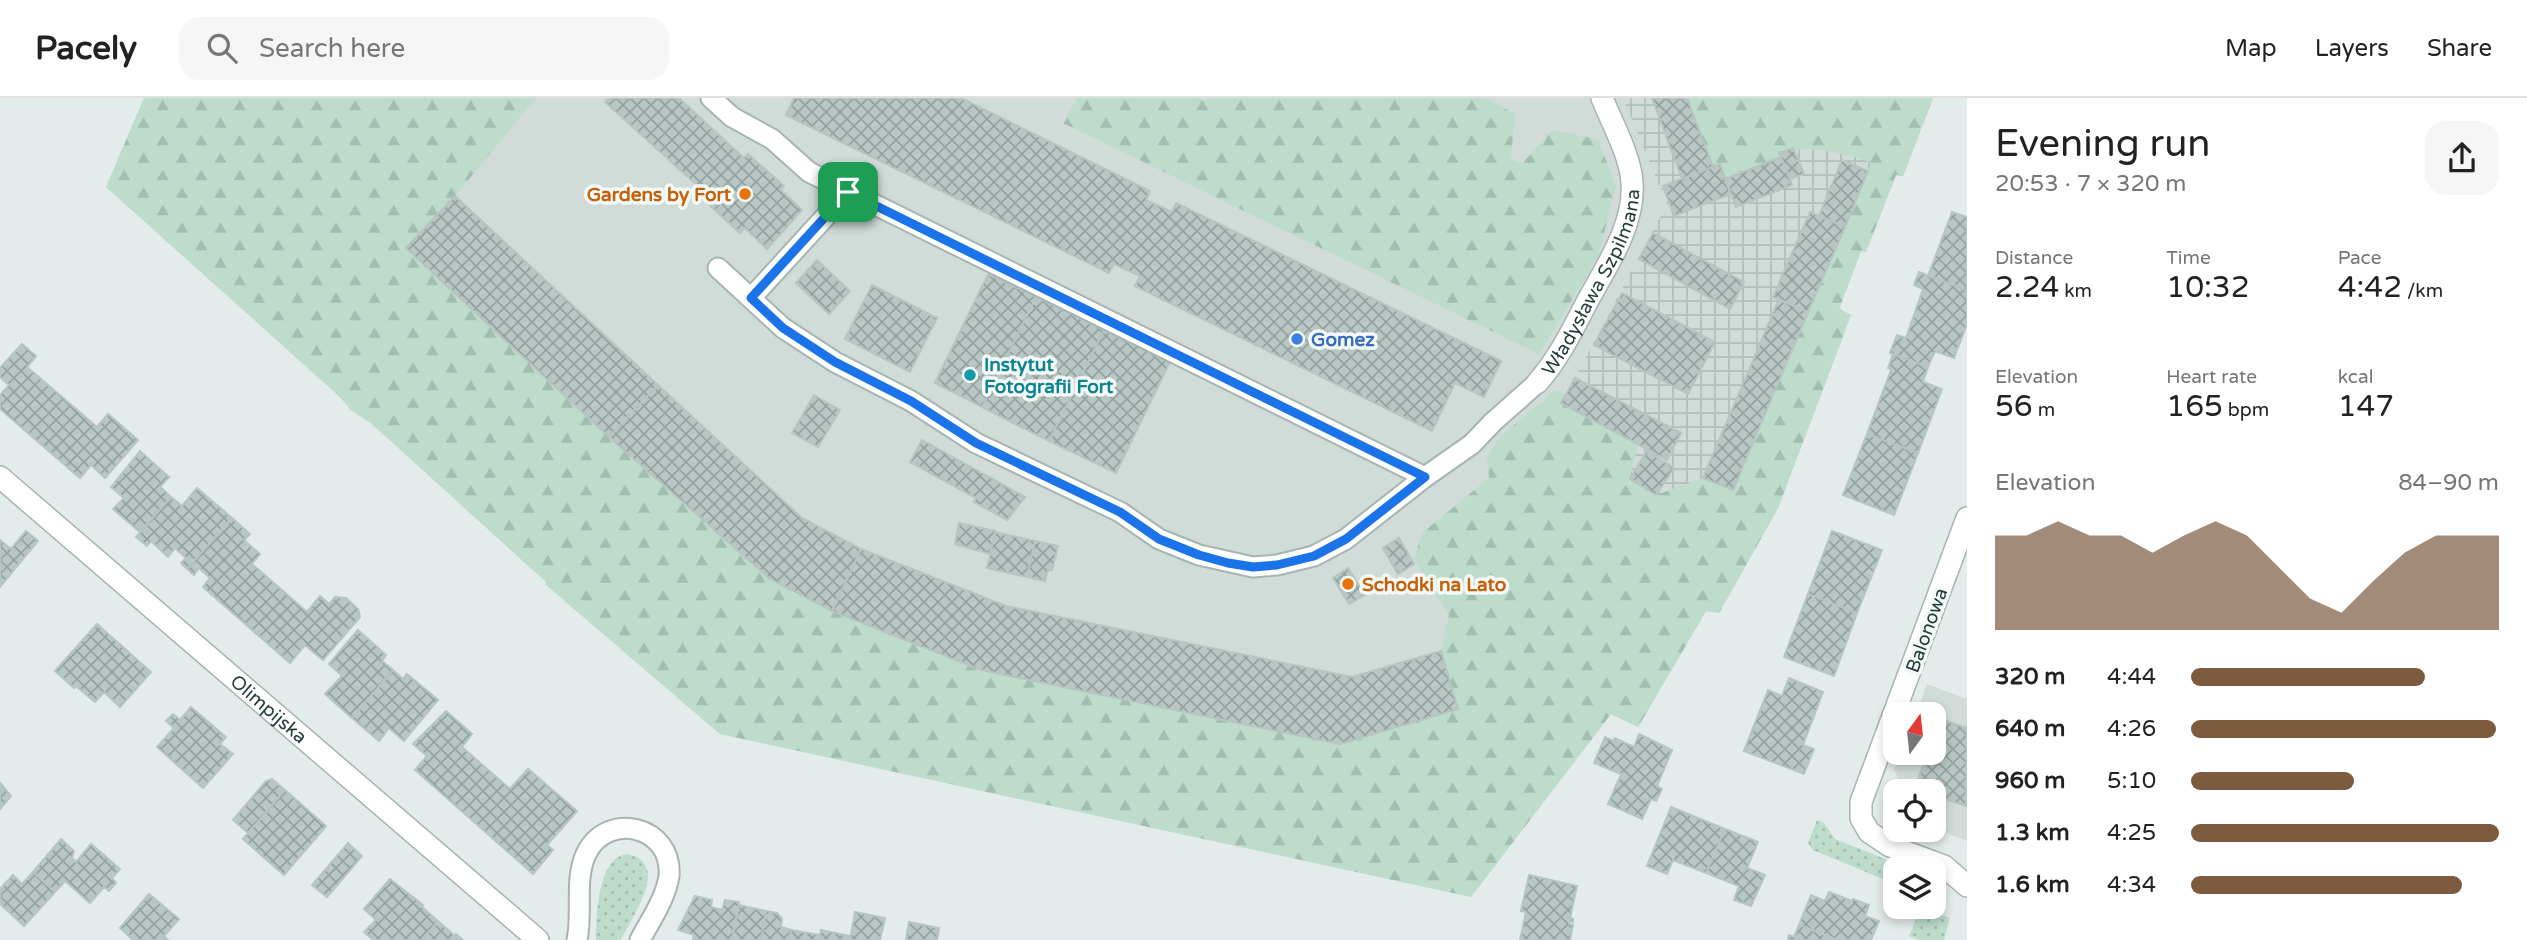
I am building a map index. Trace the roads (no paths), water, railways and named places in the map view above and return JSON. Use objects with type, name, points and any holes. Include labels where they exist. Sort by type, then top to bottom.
[{"type":"street","name":"Władysława Szpilmana","points":[[1537,383],[1561,349],[1612,258],[1628,210],[1633,188],[1630,171],[1602,98]]},
{"type":"street","name":"Olimpijska","points":[[0,477],[538,940]]},
{"type":"street","name":"Balonowa","points":[[1967,518],[1861,802],[1861,818],[1869,832],[1890,846],[1944,866],[1967,886]]},
{"type":"lane","points":[[710,98],[732,117],[772,139],[809,172],[1425,477]]},
{"type":"lane","points":[[751,298],[848,192]]},
{"type":"lane","points":[[718,268],[783,328],[835,362],[911,401],[976,443],[1120,512],[1159,539],[1199,555],[1253,567],[1277,565],[1314,556],[1346,539],[1472,444],[1537,383]]},
{"type":"lane","points":[[577,940],[581,873],[585,856],[593,843],[605,833],[619,828],[633,828],[647,832],[657,839],[668,863],[665,892],[640,940]]},
{"type":"place","name":"Gardens by Fort","points":[[745,194]]},
{"type":"place","name":"Gomez","points":[[1297,339]]},
{"type":"place","name":"Instytut Fotografii Fort","points":[[970,375]]},
{"type":"place","name":"Schodki na Lato","points":[[1348,584]]}]
